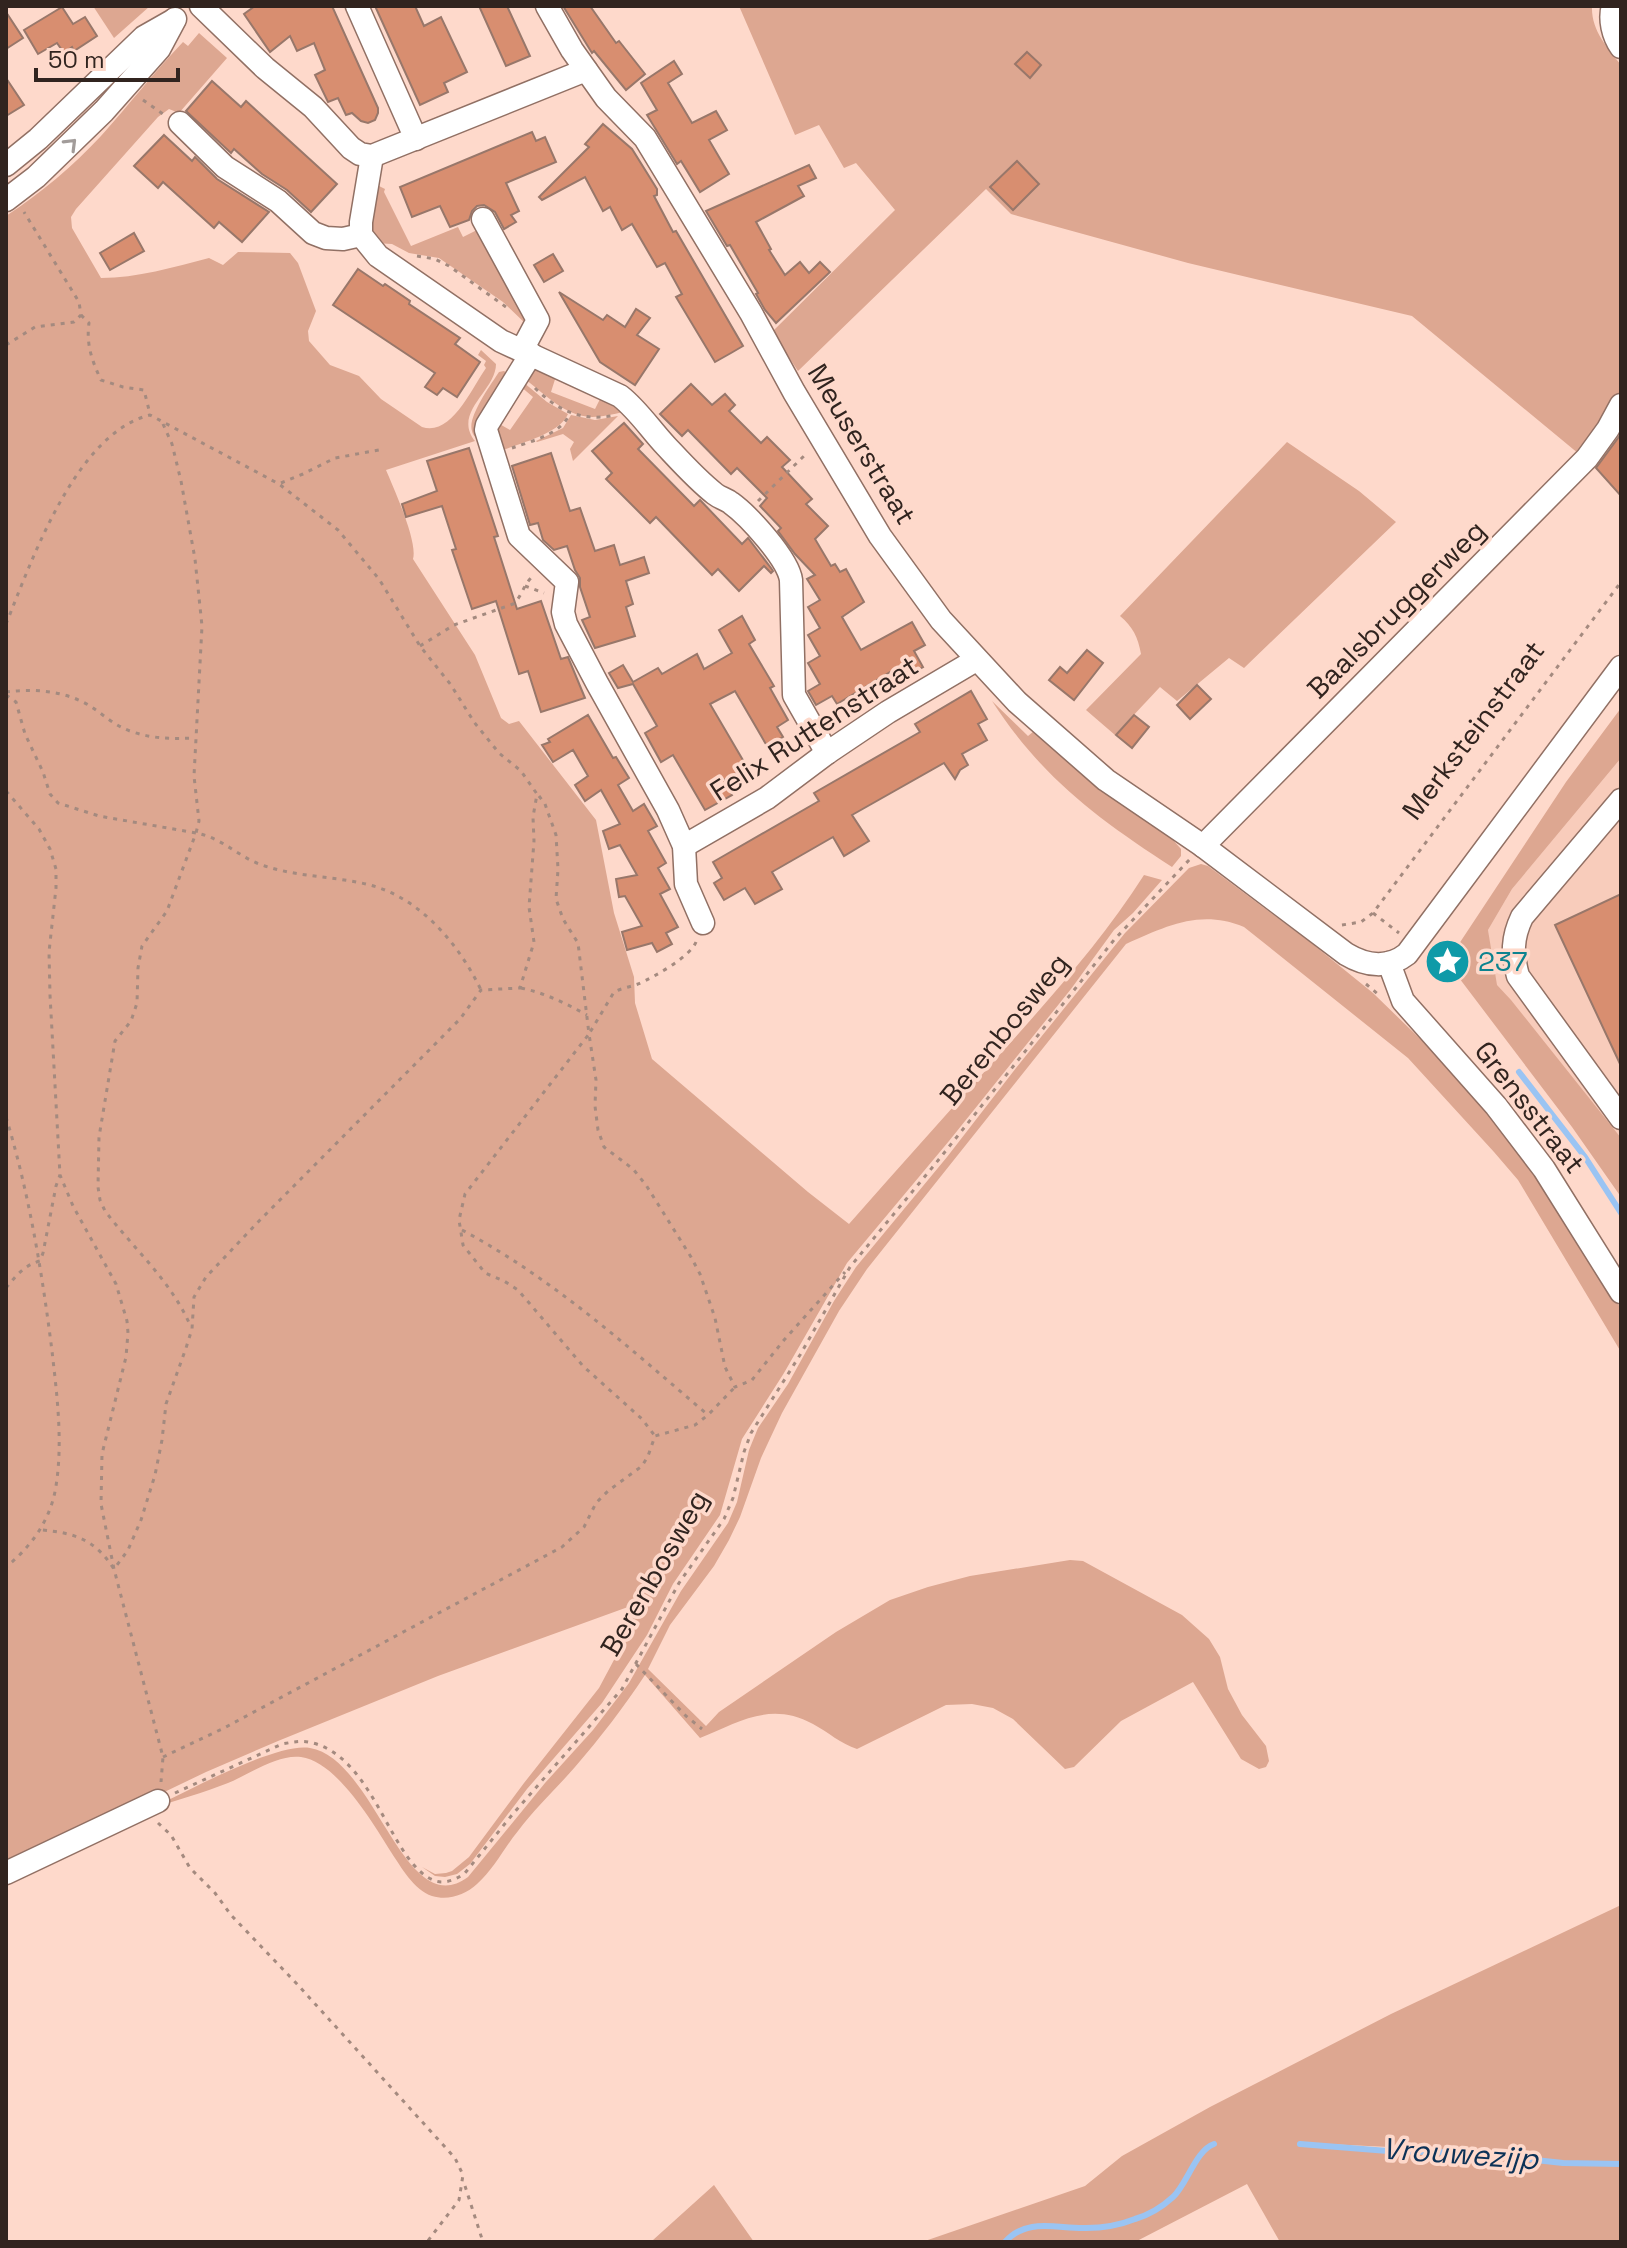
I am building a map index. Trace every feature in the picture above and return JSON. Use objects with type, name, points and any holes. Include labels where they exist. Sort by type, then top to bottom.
[{"type":"street","points":[[201,6],[265,68],[313,107],[351,148],[360,154],[372,156],[586,70]]},
{"type":"street","points":[[357,6],[416,139]]},
{"type":"street","name":"Meuserstraat","points":[[547,6],[586,70],[619,113],[645,138],[751,313],[822,439],[895,556],[941,620],[1027,711],[1106,780],[1203,846]]},
{"type":"street","points":[[1613,6],[1612,22],[1621,47]]},
{"type":"street","points":[[6,165],[38,139],[144,37],[182,12]]},
{"type":"street","points":[[9,198],[46,168],[104,111],[159,49],[182,12]]},
{"type":"street","points":[[180,123],[225,167],[278,201],[313,233],[343,239],[361,235]]},
{"type":"street","points":[[372,156],[361,235],[378,256],[501,341],[620,396],[717,496],[729,501],[760,531],[784,561],[790,572],[794,695],[827,753]]},
{"type":"street","points":[[483,219],[538,320],[516,377],[487,425],[492,451],[519,536],[567,582],[563,612],[566,624],[668,810],[684,846],[686,884],[703,923]]},
{"type":"street","name":"Baalsbruggerweg","points":[[1203,846],[1587,458],[1621,405]]},
{"type":"street","name":"Felix Ruttenstraat","points":[[684,846],[767,798],[888,712],[976,660]]},
{"type":"street","points":[[1203,846],[1353,958],[1368,964],[1401,959],[1415,945],[1621,667]]},
{"type":"street","points":[[1621,800],[1522,917],[1516,929],[1513,952],[1518,976],[1621,1118]]},
{"type":"street","name":"Grensstraat","points":[[1389,963],[1403,1001],[1496,1106],[1535,1157],[1621,1292]]},
{"type":"street","points":[[6,1873],[153,1803]]},
{"type":"path","points":[[143,99],[156,107]]},
{"type":"path","points":[[9,198],[36,229],[79,302],[81,315],[89,323],[87,337],[91,357],[101,380],[144,390],[150,415],[279,484],[338,530],[379,579],[420,646],[451,685],[474,722],[499,753],[521,771],[545,804],[556,835],[556,899],[563,919],[578,943],[596,1080],[598,1130],[604,1147],[633,1169],[646,1185],[691,1257],[715,1318],[725,1367],[735,1387]]},
{"type":"path","points":[[409,254],[435,259],[449,266],[506,307]]},
{"type":"path","points":[[6,345],[35,327],[74,322],[81,315]]},
{"type":"path","points":[[516,377],[532,385],[553,404],[589,418],[627,413],[634,408]]},
{"type":"path","points":[[492,451],[498,453],[550,432],[563,425],[570,413]]},
{"type":"path","points":[[6,624],[56,507],[78,474],[101,446],[122,428],[150,415]]},
{"type":"path","points":[[163,424],[172,444],[181,481],[199,590],[202,626],[194,776],[199,821],[167,911],[142,946],[134,1012],[131,1021],[115,1041],[100,1124],[98,1187],[105,1211],[176,1298],[192,1329]]},
{"type":"path","points":[[744,515],[822,439]]},
{"type":"path","points":[[279,484],[335,458],[379,450]]},
{"type":"path","points":[[420,646],[454,625],[513,604],[527,581],[549,565]]},
{"type":"path","name":"Merksteinstraat","points":[[1311,928],[1353,924],[1373,913],[1621,582]]},
{"type":"path","points":[[6,693],[26,689],[72,696],[132,732],[163,740],[195,738]]},
{"type":"path","points":[[6,693],[16,702],[25,734],[50,794],[58,803],[99,816],[212,836],[261,865],[367,884],[401,899],[419,910],[459,951],[481,990]]},
{"type":"path","points":[[6,791],[39,829],[56,869],[49,952],[60,1175],[73,1206],[108,1267],[127,1321],[126,1357],[102,1454],[101,1504],[114,1569],[163,1757],[153,1803],[157,1822],[171,1835],[190,1868],[215,1893],[231,1915],[455,2158],[463,2175],[459,2200],[427,2242]]},
{"type":"path","points":[[520,988],[534,942],[529,907],[537,794]]},
{"type":"path","name":"Berenbosweg","points":[[153,1803],[282,1744],[316,1743],[350,1766],[413,1863],[435,1880],[450,1881],[465,1873],[622,1689],[679,1583],[724,1519],[751,1433],[850,1267],[1114,940],[1203,846]]},
{"type":"path","points":[[655,1436],[642,1419],[583,1366],[518,1290],[485,1273],[463,1245],[459,1220],[465,1194],[589,1034],[614,992],[641,983],[693,949],[703,923]]},
{"type":"path","points":[[481,990],[520,988],[537,991],[587,1015]]},
{"type":"path","points":[[114,1569],[128,1550],[141,1520],[155,1475],[166,1404],[192,1329],[194,1297],[206,1277],[460,1019],[481,990]]},
{"type":"path","points":[[6,1117],[40,1261],[59,1428],[56,1487],[42,1530],[6,1567]]},
{"type":"path","points":[[40,1261],[60,1175]]},
{"type":"path","points":[[460,1229],[504,1252],[570,1298],[708,1415]]},
{"type":"path","points":[[6,1288],[21,1270],[30,1263],[40,1261]]},
{"type":"path","points":[[655,1436],[695,1425],[735,1387],[752,1380],[850,1267]]},
{"type":"path","points":[[163,1757],[224,1728],[562,1547],[584,1527],[596,1503],[642,1466],[655,1436]]},
{"type":"path","points":[[42,1530],[78,1536],[97,1547],[114,1569]]},
{"type":"path","points":[[636,1664],[702,1729]]},
{"type":"path","points":[[463,2183],[483,2242]]},
{"type":"shaded area","points":[[93,6],[150,6],[114,38]]},
{"type":"shaded area","points":[[739,6],[1592,6],[1597,30],[1621,65],[1621,390],[1601,426],[1579,454],[1412,316],[1188,263],[1011,214],[986,189],[798,371],[772,332],[895,210],[856,163],[844,168],[819,125],[795,135]]},
{"type":"shaded area","points":[[199,33],[227,58],[179,113],[169,109],[158,117],[76,209],[71,217],[72,228],[101,278],[142,274],[209,258],[223,265],[238,252],[290,253],[298,263],[316,311],[308,331],[309,341],[330,365],[359,376],[381,399],[422,427],[442,425],[460,409],[486,368],[486,361],[478,355],[481,350],[496,364],[494,374],[469,421],[469,430],[475,441],[386,470],[409,528],[413,559],[475,655],[501,718],[509,724],[519,721],[596,820],[614,913],[634,977],[635,1003],[652,1059],[849,1224],[1059,987],[1095,944],[1144,875],[1162,880],[1114,930],[1071,989],[847,1263],[742,1439],[720,1515],[673,1584],[647,1635],[602,1703],[527,1789],[470,1864],[457,1874],[445,1877],[435,1876],[422,1867],[435,1874],[446,1873],[469,1857],[599,1688],[623,1643],[634,1614],[650,1599],[438,1676],[278,1741],[6,1868],[6,216],[79,158],[183,42],[188,46]]},
{"type":"shaded area","points":[[377,185],[385,189],[411,246],[458,227],[463,237],[481,228],[533,319],[527,325],[503,302],[439,258],[409,253],[392,244],[374,243],[369,230]]},
{"type":"shaded area","points":[[539,368],[557,373],[551,392],[595,409],[602,395],[624,412],[592,417],[573,413],[525,379]]},
{"type":"shaded area","points":[[504,371],[511,376],[485,445],[473,433],[473,417],[499,372]]},
{"type":"shaded area","points":[[523,382],[568,414],[547,433],[498,452],[496,422],[510,430],[533,397],[520,386]]},
{"type":"shaded area","points":[[571,415],[595,420],[618,416],[573,461],[570,449],[574,442],[563,434],[536,441],[563,428]]},
{"type":"shaded area","points":[[1287,442],[1359,491],[1396,522],[1244,668],[1229,658],[1177,701],[1160,687],[1115,735],[1086,710],[1141,654],[1134,633],[1120,616]]},
{"type":"shaded area","points":[[992,701],[1028,736],[1034,731],[1103,789],[1173,840],[1181,849],[1181,856],[1172,867],[1095,813],[1051,774],[1030,752]]},
{"type":"shaded area","points":[[1621,708],[1621,758],[1512,889],[1488,930],[1497,985],[1621,1138],[1621,1197],[1447,962],[1566,782]]},
{"type":"shaded area","points":[[1621,758],[1621,1157],[1496,995],[1488,930],[1512,889]]},
{"type":"shaded area","points":[[1201,864],[1208,866],[1310,942],[1373,993],[1446,1064],[1492,1116],[1577,1233],[1621,1309],[1621,1352],[1518,1180],[1408,1058],[1244,927],[1213,920],[1170,926],[1126,944],[867,1269],[839,1311],[782,1413],[729,1540],[714,1566],[670,1625],[648,1669],[706,1726],[719,1712],[836,1632],[890,1600],[970,1576],[1070,1560],[1083,1561],[1182,1615],[1209,1639],[1220,1657],[1228,1689],[1242,1715],[1266,1746],[1269,1761],[1266,1767],[1259,1769],[1241,1759],[1193,1682],[1121,1721],[1074,1767],[1065,1769],[1013,1719],[993,1708],[972,1704],[946,1705],[857,1749],[813,1724],[783,1714],[755,1716],[700,1738],[645,1675],[603,1734],[525,1823],[489,1872],[472,1888],[456,1896],[432,1896],[419,1889],[340,1781],[314,1761],[301,1757],[273,1762],[219,1787],[152,1808],[254,1760],[295,1748],[310,1748],[333,1759],[354,1779],[407,1860],[426,1878],[446,1885],[468,1877],[629,1683],[681,1591],[728,1523],[758,1428],[788,1384],[856,1267],[1125,933],[1189,868]]},
{"type":"shaded area","points":[[1621,1905],[1621,2164],[1473,2151],[1305,2143],[1306,2146],[1421,2154],[1471,2154],[1587,2166],[1621,2165],[1621,2242],[1280,2242],[1247,2184],[1135,2242],[922,2242],[1085,2186],[1122,2156],[1210,2107],[1391,2014]]},
{"type":"shaded area","points":[[714,2185],[754,2242],[650,2242],[653,2240]]},
{"type":"building","points":[[255,6],[332,6],[378,108],[375,120],[368,123],[352,113],[346,115],[338,98],[328,102],[315,75],[325,70],[314,43],[297,51],[290,36],[270,52],[244,14]]},
{"type":"building","points":[[375,6],[415,6],[424,26],[441,17],[467,72],[444,83],[448,92],[420,105]]},
{"type":"building","points":[[479,6],[507,6],[530,56],[506,66]]},
{"type":"building","points":[[563,6],[590,6],[616,43],[619,41],[645,74],[626,90],[594,51],[592,53]]},
{"type":"building","points":[[62,7],[73,24],[85,17],[97,36],[74,51],[72,47],[64,53],[57,43],[38,54],[24,30]]},
{"type":"building","points":[[6,12],[23,38],[6,49]]},
{"type":"building","points":[[1027,52],[1041,65],[1030,78],[1015,64]]},
{"type":"building","points":[[674,61],[682,74],[668,83],[692,123],[716,111],[727,130],[709,140],[729,174],[700,192],[681,161],[677,164],[647,115],[657,110],[641,83]]},
{"type":"building","points":[[6,78],[24,105],[6,116]]},
{"type":"building","points":[[212,81],[241,107],[246,101],[337,184],[311,212],[234,149],[231,153],[186,111]]},
{"type":"building","points":[[603,124],[632,149],[657,189],[654,196],[673,232],[676,231],[743,346],[715,362],[676,297],[682,294],[665,263],[657,267],[632,224],[622,230],[610,207],[603,211],[585,177],[542,200],[539,197],[589,147],[585,144]]},
{"type":"building","points":[[532,132],[536,141],[545,137],[556,162],[506,183],[519,211],[511,215],[516,222],[504,229],[495,212],[484,205],[472,211],[469,220],[450,227],[440,206],[412,217],[400,187]]},
{"type":"building","points":[[164,135],[192,161],[195,157],[217,179],[269,212],[242,242],[219,222],[214,228],[163,182],[158,188],[134,166]]},
{"type":"building","points":[[1017,161],[1039,184],[1013,210],[990,187]]},
{"type":"building","points":[[809,165],[816,178],[798,186],[804,196],[756,222],[785,275],[800,262],[809,273],[820,262],[830,272],[776,323],[765,310],[730,245],[727,246],[706,211]]},
{"type":"building","points":[[134,233],[144,251],[110,270],[100,253]]},
{"type":"building","points":[[553,254],[563,271],[544,282],[534,265]]},
{"type":"building","points":[[358,269],[383,286],[385,284],[460,338],[455,344],[480,362],[457,397],[443,388],[437,395],[425,387],[435,373],[333,305]]},
{"type":"building","points":[[559,292],[603,320],[607,315],[625,327],[636,309],[650,318],[637,335],[659,349],[635,385],[600,362]]},
{"type":"building","points":[[691,384],[712,405],[725,394],[735,405],[729,411],[761,443],[767,437],[790,460],[782,467],[812,499],[806,504],[828,526],[815,539],[831,566],[835,564],[840,572],[846,569],[864,602],[842,617],[861,650],[912,622],[925,645],[914,651],[923,667],[896,682],[890,672],[837,704],[832,696],[816,705],[808,691],[820,684],[808,663],[820,656],[808,635],[820,628],[808,607],[820,600],[807,579],[815,575],[778,531],[781,528],[760,506],[767,498],[737,468],[731,474],[688,430],[682,436],[660,414]]},
{"type":"building","points":[[624,423],[643,444],[638,449],[694,506],[700,500],[742,544],[748,538],[773,571],[771,573],[764,566],[739,591],[718,569],[712,575],[656,517],[650,523],[606,479],[612,473],[592,451]]},
{"type":"building","points":[[1621,434],[1621,496],[1596,468]]},
{"type":"building","points":[[469,448],[498,536],[494,537],[517,609],[541,601],[561,659],[568,657],[585,698],[541,712],[528,671],[519,674],[496,601],[472,609],[452,550],[456,549],[442,506],[406,517],[402,504],[437,491],[427,461]]},
{"type":"building","points":[[551,453],[570,511],[580,508],[595,551],[614,545],[620,565],[644,557],[649,573],[626,581],[633,604],[626,607],[635,636],[595,648],[582,620],[590,617],[580,578],[567,546],[554,550],[543,540],[538,523],[530,525],[512,466]]},
{"type":"building","points":[[742,616],[755,640],[749,644],[774,686],[770,688],[788,720],[777,727],[783,737],[767,746],[735,691],[710,704],[747,767],[724,780],[732,795],[705,810],[673,755],[661,762],[645,733],[657,726],[633,684],[618,688],[609,673],[623,665],[633,682],[658,668],[662,674],[697,654],[704,669],[732,653],[719,630]]},
{"type":"building","points":[[1087,650],[1103,663],[1074,700],[1049,680],[1060,667],[1067,673]]},
{"type":"building","points":[[1197,685],[1211,699],[1190,719],[1177,705]]},
{"type":"building","points":[[971,691],[987,719],[978,724],[987,740],[962,754],[968,765],[960,770],[955,779],[944,763],[852,815],[869,841],[844,856],[833,837],[772,872],[782,889],[755,904],[745,888],[724,900],[714,883],[722,878],[713,862],[819,801],[814,793],[920,732],[915,724]]},
{"type":"building","points":[[588,715],[613,758],[616,757],[629,778],[618,785],[633,811],[644,804],[657,826],[648,831],[666,863],[658,868],[670,889],[660,894],[678,927],[666,933],[672,944],[657,952],[652,943],[627,950],[622,932],[642,926],[625,896],[619,897],[616,879],[637,875],[620,845],[609,849],[603,831],[620,824],[601,790],[585,801],[575,785],[588,776],[573,750],[553,762],[542,745]]},
{"type":"building","points":[[1134,715],[1149,727],[1132,748],[1116,735]]},
{"type":"building","points":[[1621,894],[1621,1066],[1555,925]]},
{"type":"waterway","points":[[1519,1072],[1585,1157],[1621,1213]]},
{"type":"waterway","name":"Vrouwezijp","points":[[1005,2242],[1023,2229],[1033,2227],[1098,2227],[1145,2215],[1173,2197],[1202,2153],[1214,2144]]},
{"type":"waterway","name":"Vrouwezijp","points":[[1300,2144],[1388,2151],[1473,2153],[1563,2163],[1621,2164]]},
{"type":"place","name":"237","points":[[1447,961]]}]
